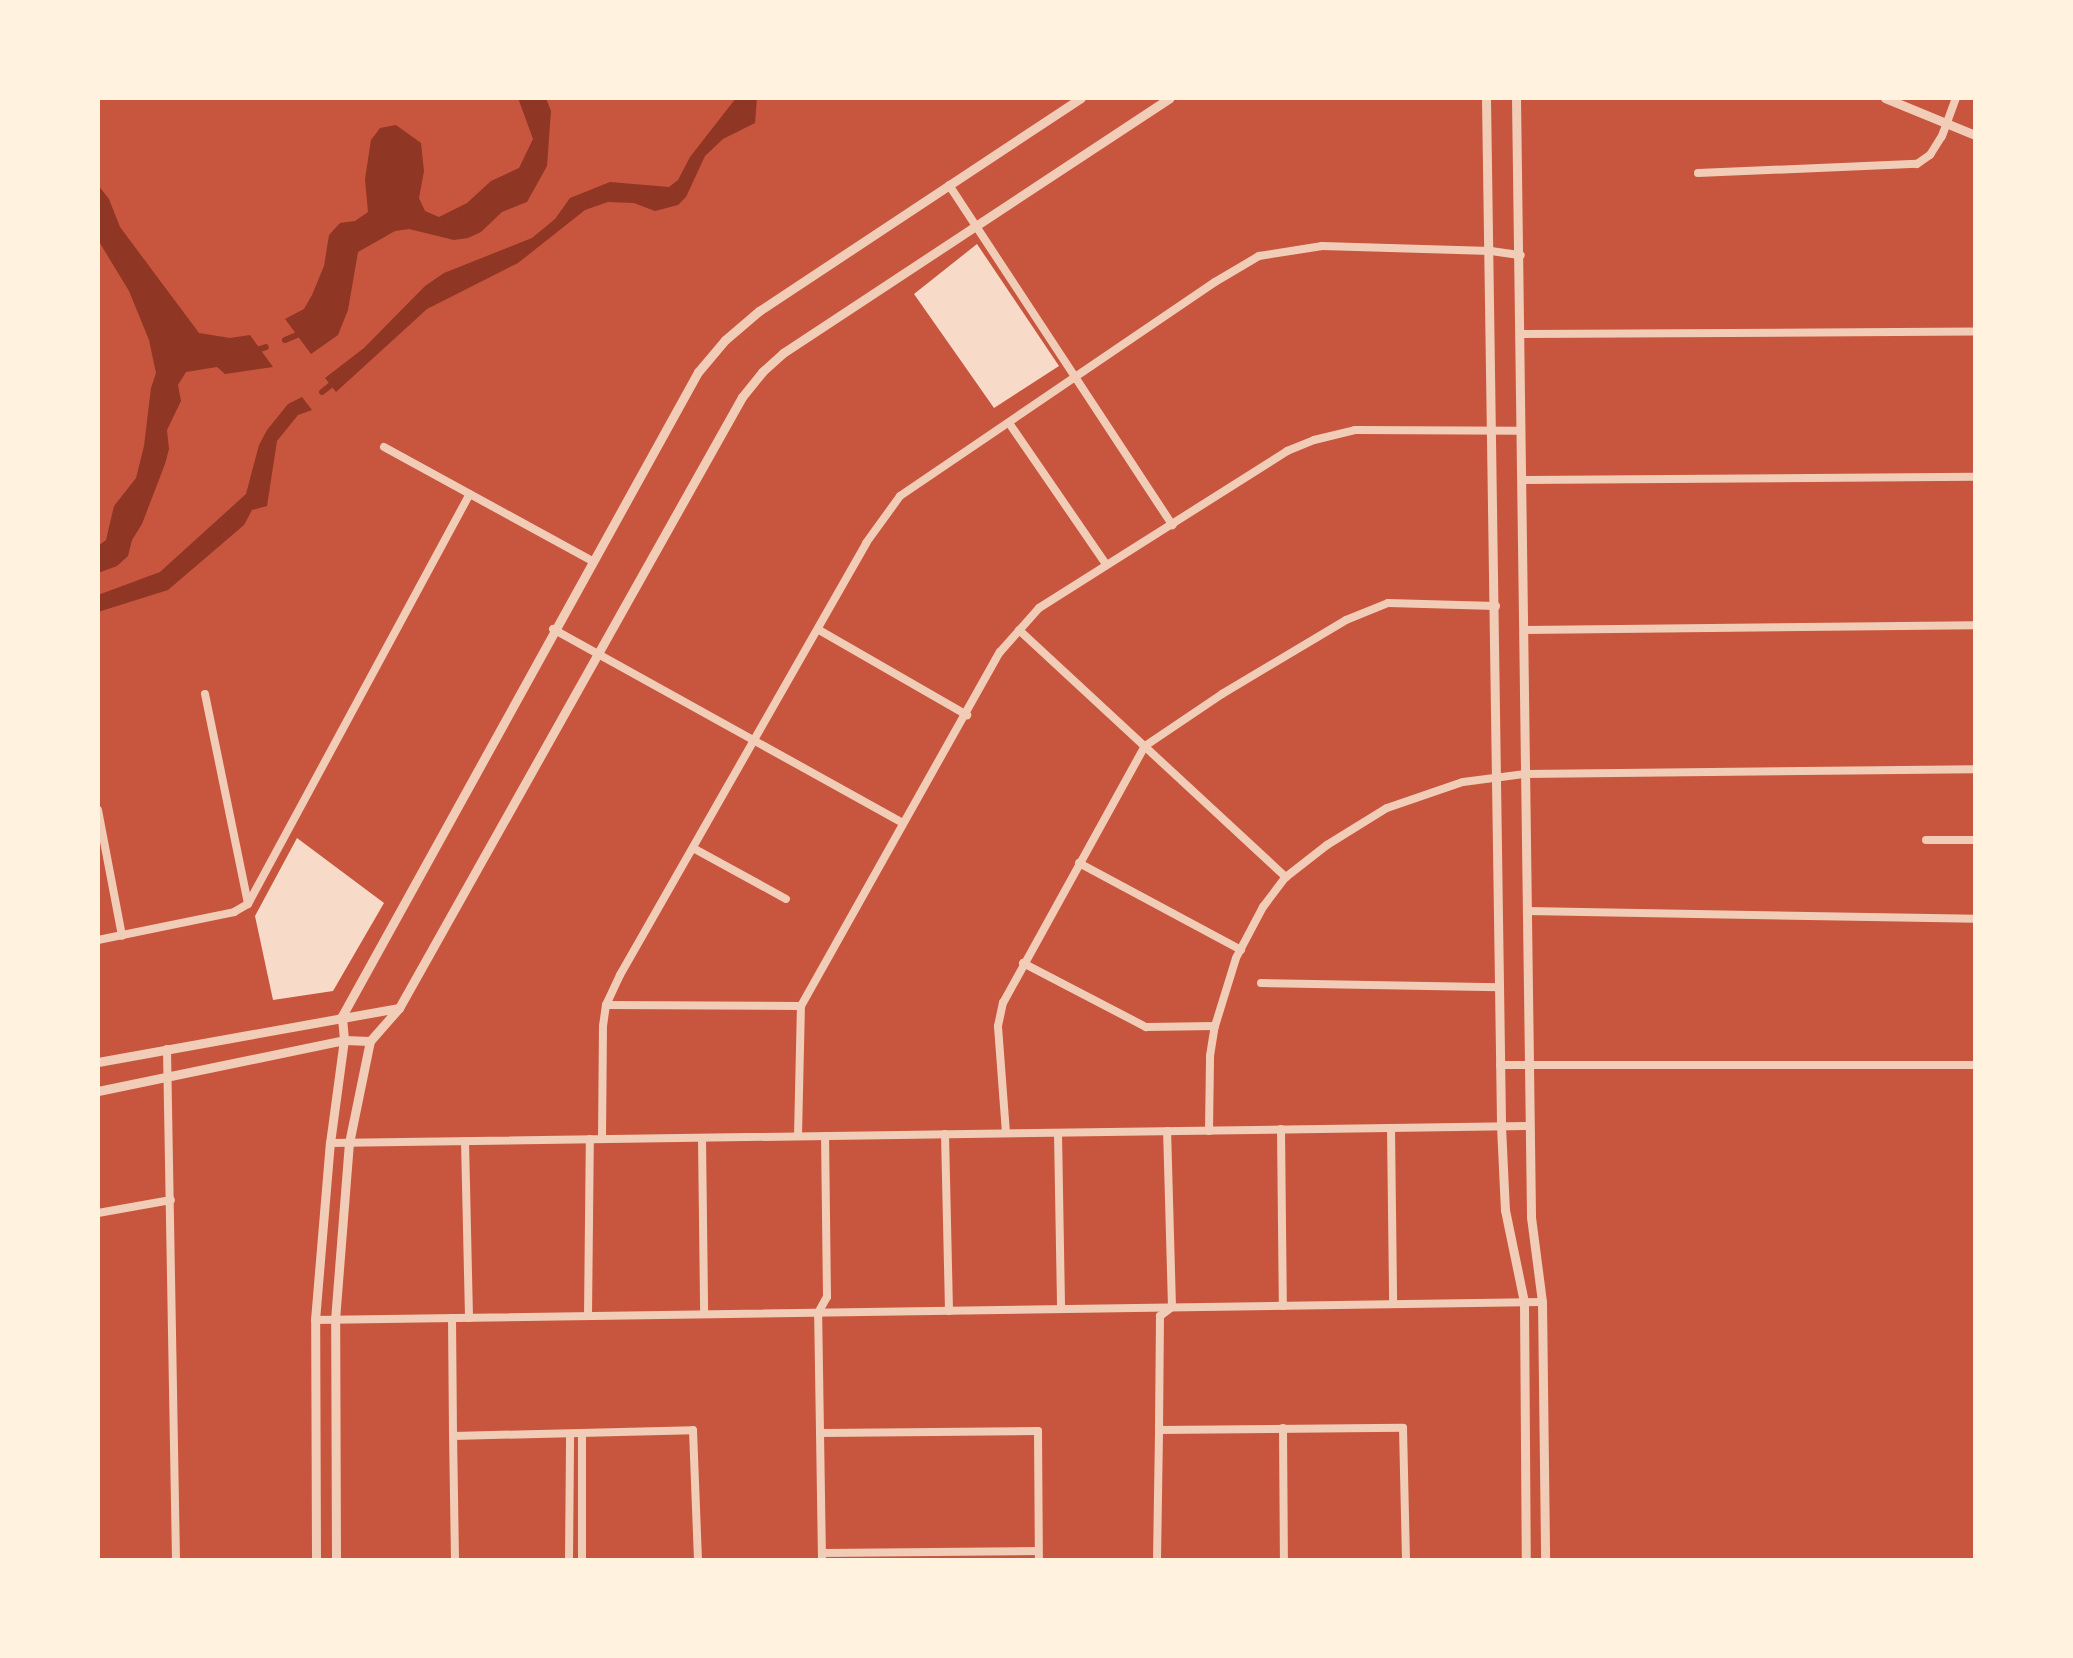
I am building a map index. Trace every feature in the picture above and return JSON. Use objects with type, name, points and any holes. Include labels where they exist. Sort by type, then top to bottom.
[{"type":"street","points":[[316,1560],[315,1320],[330,1143],[344,1040],[342,1016],[553,629],[698,372],[725,340],[759,311],[1081,98]]},
{"type":"street","points":[[336,1560],[335,1320],[349,1143],[370,1041],[399,1008],[742,397],[762,372],[783,353],[1169,98]]},
{"type":"street","points":[[1486,98],[1491,251],[1501,1126],[1505,1210],[1524,1302],[1526,1560]]},
{"type":"street","points":[[1516,98],[1521,255],[1531,1217],[1542,1302],[1545,1560]]},
{"type":"street","points":[[1885,98],[1975,135]]},
{"type":"street","points":[[1698,173],[1917,164],[1930,155],[1956,98]]},
{"type":"street","points":[[949,185],[1172,525]]},
{"type":"street","points":[[602,1139],[606,1005],[866,543],[900,496],[1259,256],[1322,246],[1491,251],[1521,255]]},
{"type":"street","points":[[1521,334],[1975,332]]},
{"type":"street","points":[[1009,423],[1106,564]]},
{"type":"street","points":[[798,1136],[801,1006],[1000,652],[1039,608],[1287,451],[1314,440],[1355,430],[1521,431]]},
{"type":"street","points":[[384,447],[592,561]]},
{"type":"street","points":[[1522,480],[1975,477]]},
{"type":"street","points":[[98,940],[234,912],[248,904],[470,494]]},
{"type":"street","points":[[1006,1133],[998,1026],[1003,1003],[1145,746],[1222,694],[1346,620],[1388,603],[1496,606]]},
{"type":"street","points":[[1525,630],[1975,625]]},
{"type":"street","points":[[553,629],[903,823]]},
{"type":"street","points":[[819,630],[967,715]]},
{"type":"street","points":[[1019,630],[1286,877]]},
{"type":"street","points":[[205,694],[248,904]]},
{"type":"street","points":[[1209,1131],[1210,1056],[1215,1026],[1241,950],[1263,907],[1286,877],[1327,845],[1387,808],[1425,792],[1525,774],[1975,769]]},
{"type":"street","points":[[98,810],[122,936]]},
{"type":"street","points":[[1926,840],[1975,840]]},
{"type":"street","points":[[693,848],[786,899]]},
{"type":"street","points":[[1079,863],[1241,950]]},
{"type":"street","points":[[1527,911],[1975,919]]},
{"type":"street","points":[[1023,963],[1146,1027],[1215,1026]]},
{"type":"street","points":[[1261,983],[1499,987]]},
{"type":"street","points":[[606,1005],[801,1006]]},
{"type":"street","points":[[98,1062],[399,1008]]},
{"type":"street","points":[[98,1091],[344,1040],[370,1041]]},
{"type":"street","points":[[167,1049],[176,1560]]},
{"type":"street","points":[[1500,1065],[1975,1065]]},
{"type":"street","points":[[330,1143],[1530,1126]]},
{"type":"street","points":[[1391,1128],[1393,1304]]},
{"type":"street","points":[[1281,1129],[1283,1306]]},
{"type":"street","points":[[1167,1131],[1172,1307]]},
{"type":"street","points":[[1058,1133],[1061,1309]]},
{"type":"street","points":[[945,1134],[949,1311]]},
{"type":"street","points":[[821,1433],[1038,1431],[1038,1556],[822,1556],[818,1313],[827,1297],[825,1136]]},
{"type":"street","points":[[702,1138],[704,1314]]},
{"type":"street","points":[[588,1316],[590,1139]]},
{"type":"street","points":[[465,1141],[469,1318]]},
{"type":"street","points":[[98,1213],[171,1200]]},
{"type":"street","points":[[315,1320],[1542,1302]]},
{"type":"street","points":[[1157,1560],[1160,1316],[1172,1307]]},
{"type":"street","points":[[452,1318],[455,1560]]},
{"type":"street","points":[[1283,1428],[1284,1560]]},
{"type":"street","points":[[1159,1430],[1403,1428],[1406,1560]]},
{"type":"street","points":[[453,1436],[693,1430],[698,1560]]},
{"type":"street","points":[[582,1433],[582,1560]]},
{"type":"street","points":[[569,1560],[570,1434]]},
{"type":"shaded area","points":[[518,98],[546,98],[551,111],[547,166],[527,202],[502,212],[481,232],[468,238],[454,240],[409,229],[395,231],[358,252],[348,310],[338,335],[311,354],[285,319],[304,309],[312,295],[324,266],[329,235],[340,223],[355,221],[368,212],[365,179],[371,140],[380,128],[396,125],[421,143],[424,171],[419,198],[425,211],[439,217],[467,203],[491,181],[519,168],[533,139]]},
{"type":"shaded area","points":[[736,98],[757,98],[755,123],[723,139],[705,156],[686,197],[678,205],[655,211],[634,203],[608,202],[585,210],[518,263],[427,309],[336,392],[325,378],[364,348],[425,286],[444,273],[532,238],[555,219],[570,198],[610,182],[669,187],[678,180],[690,157]]},
{"type":"shaded area","points":[[98,185],[109,199],[120,227],[199,333],[230,338],[250,335],[273,367],[225,374],[217,367],[186,372],[178,385],[181,401],[167,430],[169,449],[165,464],[128,556],[117,566],[98,573],[98,546],[106,540],[114,506],[136,478],[156,373],[149,340],[129,291],[98,240]]},
{"type":"shaded area","points":[[302,397],[312,410],[298,415],[277,441],[267,506],[252,510],[244,525],[168,590],[98,612],[98,595],[160,572],[246,494],[259,445],[267,430],[288,404]]},
{"type":"building","points":[[977,244],[1059,366],[994,408],[914,294]]},
{"type":"building","points":[[297,838],[384,903],[333,991],[273,1000],[255,916]]},
{"type":"waterway","points":[[285,340],[297,335]]},
{"type":"waterway","points":[[260,349],[266,347]]},
{"type":"waterway","points":[[322,392],[331,385]]}]
